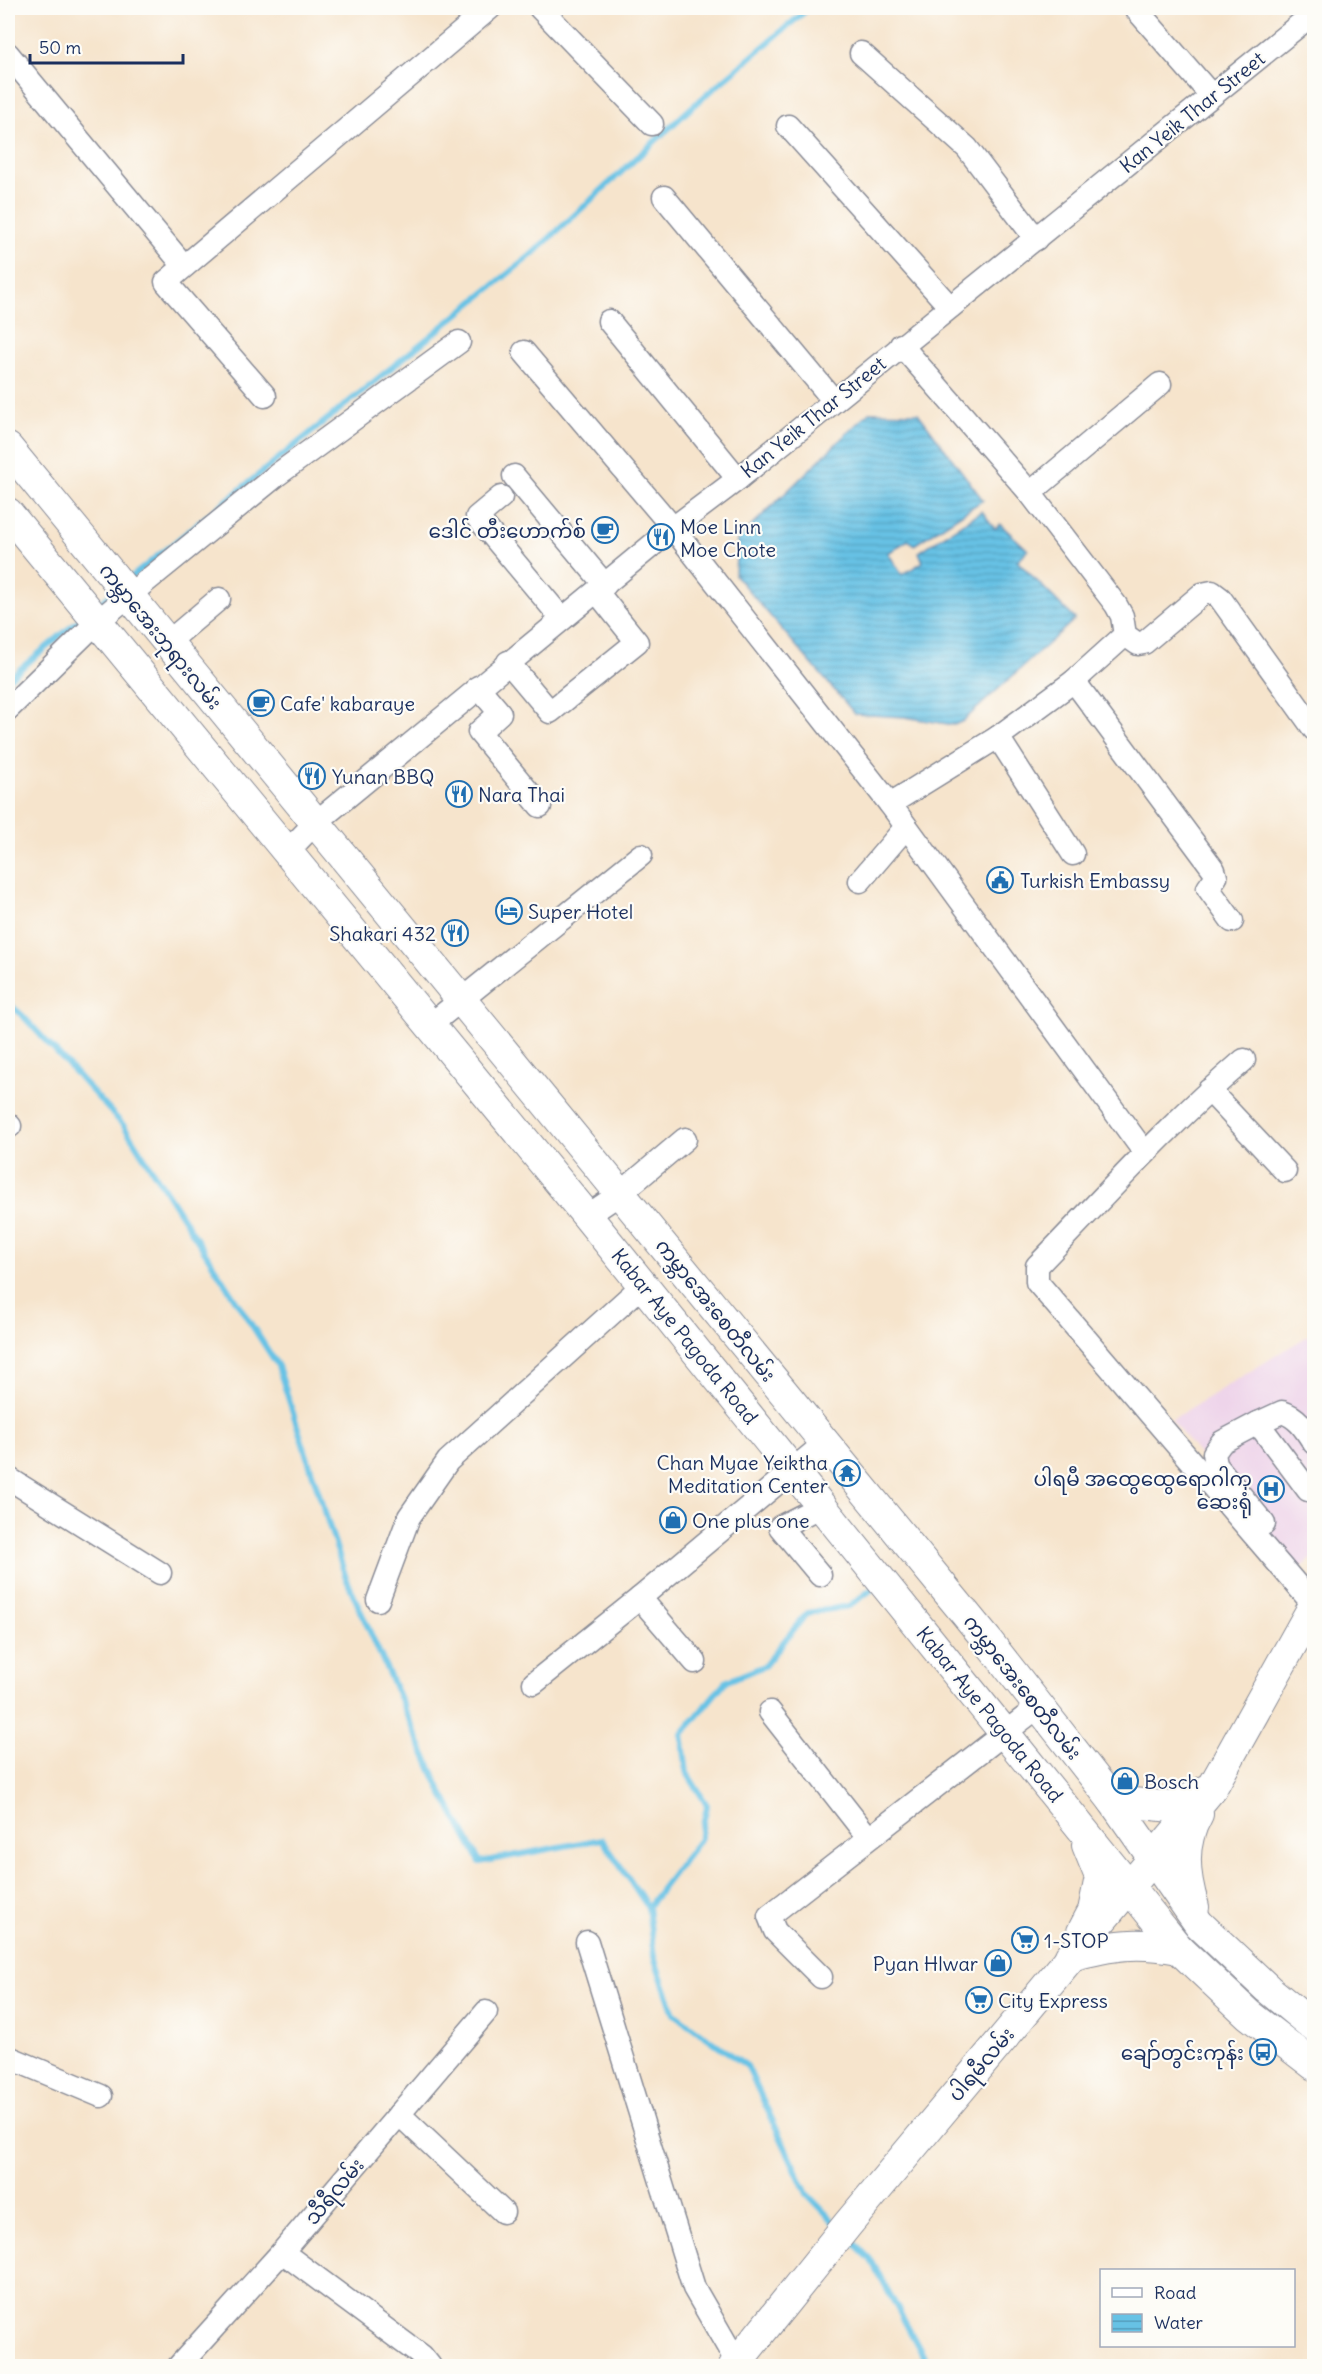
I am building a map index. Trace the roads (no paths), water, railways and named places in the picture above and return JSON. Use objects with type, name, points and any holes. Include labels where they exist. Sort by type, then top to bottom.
[{"type":"main road","name":"ကမ္ဘာအေးဘုရားလမ်း","points":[[8,448],[314,824]]},
{"type":"main road","name":"ကမ္ဘာအေးဘုရားလမ်း","points":[[8,513],[96,623],[287,852]]},
{"type":"main road","points":[[29,540],[61,513]]},
{"type":"main road","name":"ကမ္ဘာအေးစေတီလမ်း","points":[[314,824],[462,1000],[987,1640],[1113,1801]]},
{"type":"main road","name":"Kabar Aye Pagoda Road","points":[[287,852],[823,1505],[1078,1823]]},
{"type":"main road","name":"ပါရမီလမ်း","points":[[737,2365],[1070,1956],[1130,1888],[1212,1788],[1314,1605]]},
{"type":"main road","points":[[953,1667],[987,1640]]},
{"type":"main road","points":[[1113,1801],[1172,1807],[1212,1788]]},
{"type":"main road","points":[[1198,1924],[1187,1883],[1185,1858],[1188,1832],[1212,1788]]},
{"type":"main road","points":[[1113,1801],[1198,1924],[1268,1989],[1314,2027]]},
{"type":"main road","points":[[1078,1823],[1179,1949],[1249,2015],[1314,2065]]},
{"type":"main road","points":[[1070,1956],[1093,1911],[1100,1877],[1078,1823]]},
{"type":"main road","points":[[1070,1956],[1110,1945],[1144,1943],[1179,1949]]},
{"type":"street","points":[[266,396],[166,282],[490,8]]},
{"type":"street","points":[[540,8],[652,124]]},
{"type":"street","points":[[1135,8],[1211,95]]},
{"type":"street","name":"Kan Yeik Thar Street","points":[[287,852],[314,824],[508,662],[1314,13]]},
{"type":"street","points":[[861,53],[967,148],[1036,239]]},
{"type":"street","points":[[8,54],[184,266]]},
{"type":"street","points":[[788,126],[950,307]]},
{"type":"street","points":[[664,197],[834,401]]},
{"type":"street","points":[[609,321],[738,479]]},
{"type":"street","points":[[8,709],[96,623],[122,589],[459,342]]},
{"type":"street","points":[[902,345],[1030,493],[1116,605],[1122,616],[1125,635],[1138,644],[1144,643],[1202,594],[1212,592],[1221,598],[1314,729]]},
{"type":"street","points":[[524,352],[673,528],[890,804],[1145,1153]]},
{"type":"street","points":[[1030,493],[1160,384]]},
{"type":"street","points":[[508,662],[550,712],[637,642],[601,589],[514,476]]},
{"type":"street","points":[[501,496],[477,517],[562,619]]},
{"type":"street","points":[[167,643],[219,599]]},
{"type":"street","points":[[890,804],[998,737],[1074,681],[1125,635]]},
{"type":"street","points":[[1074,681],[1214,870],[1216,877],[1208,888],[1232,921]]},
{"type":"street","points":[[478,687],[500,713],[479,732],[540,806]]},
{"type":"street","points":[[998,737],[1073,854]]},
{"type":"street","points":[[860,881],[906,826]]},
{"type":"street","points":[[430,1025],[641,855]]},
{"type":"street","points":[[1244,1060],[1209,1090],[1145,1153],[1037,1266],[1037,1282],[1314,1605]]},
{"type":"street","points":[[1209,1090],[1285,1171]]},
{"type":"street","points":[[587,1216],[621,1193],[685,1139]]},
{"type":"street","points":[[378,1600],[409,1517],[448,1461],[643,1285]]},
{"type":"street","points":[[1314,1443],[1291,1415],[1282,1412],[1222,1442],[1214,1453],[1216,1465],[1314,1585]]},
{"type":"street","points":[[1258,1423],[1308,1490]]},
{"type":"street","points":[[534,1683],[640,1598],[825,1443]]},
{"type":"street","points":[[8,1478],[160,1573]]},
{"type":"street","points":[[820,1575],[780,1527],[781,1524],[823,1505]]},
{"type":"street","points":[[640,1598],[695,1662]]},
{"type":"street","points":[[821,1977],[775,1930],[769,1916],[867,1837],[1038,1707]]},
{"type":"street","points":[[770,1712],[867,1837]]},
{"type":"street","points":[[587,1942],[694,2288],[737,2365]]},
{"type":"street","name":"သီရီလမ်း","points":[[179,2367],[282,2252],[486,2012]]},
{"type":"street","points":[[8,2057],[101,2096]]},
{"type":"street","points":[[399,2114],[503,2211]]},
{"type":"street","points":[[282,2252],[422,2356],[430,2366]]},
{"type":"water","points":[[869,412],[918,413],[983,500],[914,545],[908,540],[888,553],[902,575],[923,562],[919,552],[982,511],[995,529],[1000,524],[1028,550],[1017,561],[1075,619],[963,721],[954,725],[904,717],[855,714],[735,575],[737,540]]},
{"type":"waterway","points":[[128,580],[530,256],[692,107],[809,8]]},
{"type":"waterway","points":[[95,607],[115,591]]},
{"type":"waterway","points":[[8,679],[83,617]]},
{"type":"waterway","points":[[8,1003],[23,1016],[124,1126],[278,1366],[346,1578],[441,1791],[480,1862],[602,1839],[648,1907]]},
{"type":"waterway","points":[[836,2224],[807,2194],[747,2066],[674,2014],[654,1957],[648,1907],[700,1839],[707,1805],[687,1773],[682,1734],[725,1682],[764,1666],[807,1613],[849,1606],[875,1587]]},
{"type":"waterway","points":[[849,2238],[871,2260],[929,2366]]},
{"type":"place","name":"ဒေါင် တီးဟောက်စ်","points":[[605,530]]},
{"type":"place","name":"Moe Linn Moe Chote","points":[[661,537]]},
{"type":"place","name":"Cafe' kabaraye","points":[[261,703]]},
{"type":"place","name":"Yunan BBQ","points":[[312,776]]},
{"type":"place","name":"Nara Thai","points":[[459,794]]},
{"type":"place","name":"Turkish Embassy","points":[[1000,880]]},
{"type":"place","name":"Super Hotel","points":[[509,911]]},
{"type":"place","name":"Shakari 432","points":[[455,933]]},
{"type":"place","name":"Chan Myae Yeiktha Meditation Center","points":[[847,1473]]},
{"type":"place","name":"ပါရမီ အထွေထွေရောဂါကု ဆေးရုံ","points":[[1271,1489]]},
{"type":"place","name":"One plus one","points":[[673,1520]]},
{"type":"place","name":"Bosch","points":[[1125,1781]]},
{"type":"place","name":"1-STOP","points":[[1025,1940]]},
{"type":"place","name":"Pyan Hlwar","points":[[998,1963]]},
{"type":"place","name":"City Express","points":[[979,2000]]},
{"type":"place","name":"ချော်တွင်းကုန်း","points":[[1263,2052]]}]
